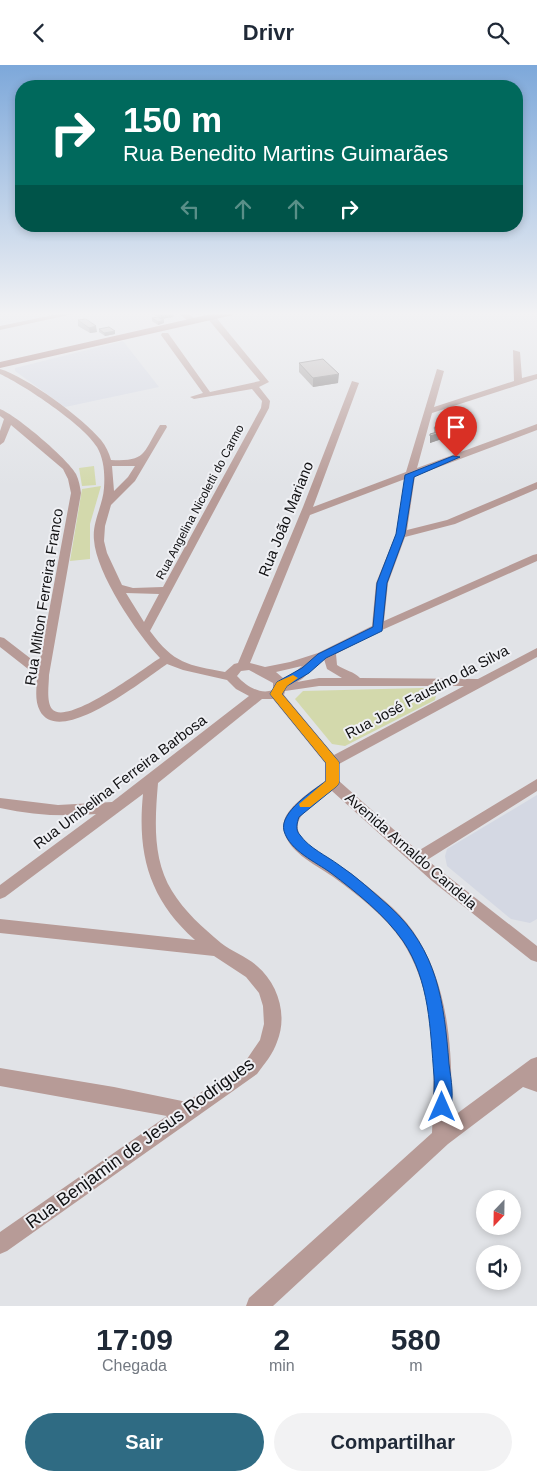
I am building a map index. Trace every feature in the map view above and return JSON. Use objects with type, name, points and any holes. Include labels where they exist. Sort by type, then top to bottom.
[{"type":"street","points":[[190,370],[208,394]]},
{"type":"street","points":[[194,397],[264,383],[265,380],[256,370]]},
{"type":"street","points":[[517,370],[518,382]]},
{"type":"street","points":[[0,371],[40,396],[89,431],[99,442],[110,481],[107,503],[99,533],[101,554],[144,631],[167,659],[204,672],[231,677],[240,686],[259,695],[267,696],[306,671],[326,654]]},
{"type":"street","points":[[378,628],[382,583],[401,534],[410,475],[440,371]]},
{"type":"street","points":[[427,412],[537,375]]},
{"type":"street","name":"Rua João Mariano","points":[[243,666],[355,383]]},
{"type":"street","name":"Rua Angelina Nicoletti do Carmo","points":[[144,631],[265,408],[266,401],[254,386]]},
{"type":"street","points":[[0,442],[4,415]]},
{"type":"street","name":"Rua Milton Ferreira Franco","points":[[4,415],[70,472],[76,493],[44,675],[43,703],[46,710],[52,715],[71,717],[91,709],[167,659]]},
{"type":"street","points":[[107,503],[132,479],[163,427]]},
{"type":"street","points":[[305,513],[537,427]]},
{"type":"street","points":[[106,463],[131,464],[146,457]]},
{"type":"street","points":[[401,534],[413,534],[445,523],[537,485]]},
{"type":"street","points":[[264,671],[292,665],[326,654],[378,628],[537,557]]},
{"type":"street","points":[[119,588],[133,591],[166,590]]},
{"type":"street","points":[[0,641],[44,675]]},
{"type":"street","name":"Rua José Faustino da Silva","points":[[332,762],[537,652]]},
{"type":"street","points":[[326,654],[332,667],[340,673],[363,681]]},
{"type":"street","points":[[231,677],[233,670],[243,666],[264,671],[278,679],[280,689],[332,762]]},
{"type":"street","points":[[280,689],[318,682],[478,682]]},
{"type":"street","name":"Rua Umbelina Ferreira Barbosa","points":[[0,893],[151,781],[259,695]]},
{"type":"street","name":"Avenida Arnaldo Candela","points":[[332,762],[332,783],[437,877],[535,950]]},
{"type":"street","points":[[151,781],[147,817],[149,852],[162,890],[184,919],[217,949]]},
{"type":"street","points":[[332,783],[294,815],[290,824],[291,831],[295,839],[304,847],[336,870],[385,911],[407,935],[421,958],[430,981],[438,1023],[443,1093],[441,1137]]},
{"type":"street","points":[[418,859],[537,784]]},
{"type":"street","points":[[0,803],[48,811],[85,811],[116,807]]},
{"type":"street","name":"Rua Benjamin de Jesus Rodrigues","points":[[0,926],[217,949],[242,964],[261,982],[272,1004],[273,1027],[266,1048],[251,1068],[0,1243]]},
{"type":"street","points":[[257,1306],[441,1137],[530,1081],[537,1065]]},
{"type":"street","points":[[0,1077],[188,1111]]},
{"type":"shaded area","points":[[146,370],[159,387],[65,407],[15,371]]},
{"type":"shaded area","points":[[537,795],[537,919],[530,923],[511,919],[447,866],[445,856],[447,849]]},
{"type":"green space","points":[[94,466],[96,485],[82,486],[79,468]]},
{"type":"green space","points":[[101,486],[90,524],[90,559],[70,561],[82,489]]},
{"type":"green space","points":[[428,689],[436,695],[435,700],[345,746],[332,744],[295,699],[303,691]]},
{"type":"building","points":[[305,370],[335,370],[339,374],[313,378]]},
{"type":"building","points":[[445,413],[466,425],[430,436],[430,434],[437,432],[434,428],[437,424],[449,419],[441,415]]},
{"type":"slow traffic","points":[[293,678],[281,684],[279,692],[276,694],[332,762],[332,783],[305,804]]},
{"type":"route","points":[[442,1107],[443,1093],[438,1023],[430,981],[421,958],[407,935],[385,911],[336,870],[304,847],[295,839],[291,831],[290,824],[294,815],[332,783],[332,762],[276,694],[279,692],[281,684],[306,671],[322,656],[378,628],[382,583],[401,534],[410,475],[456,457]]}]
